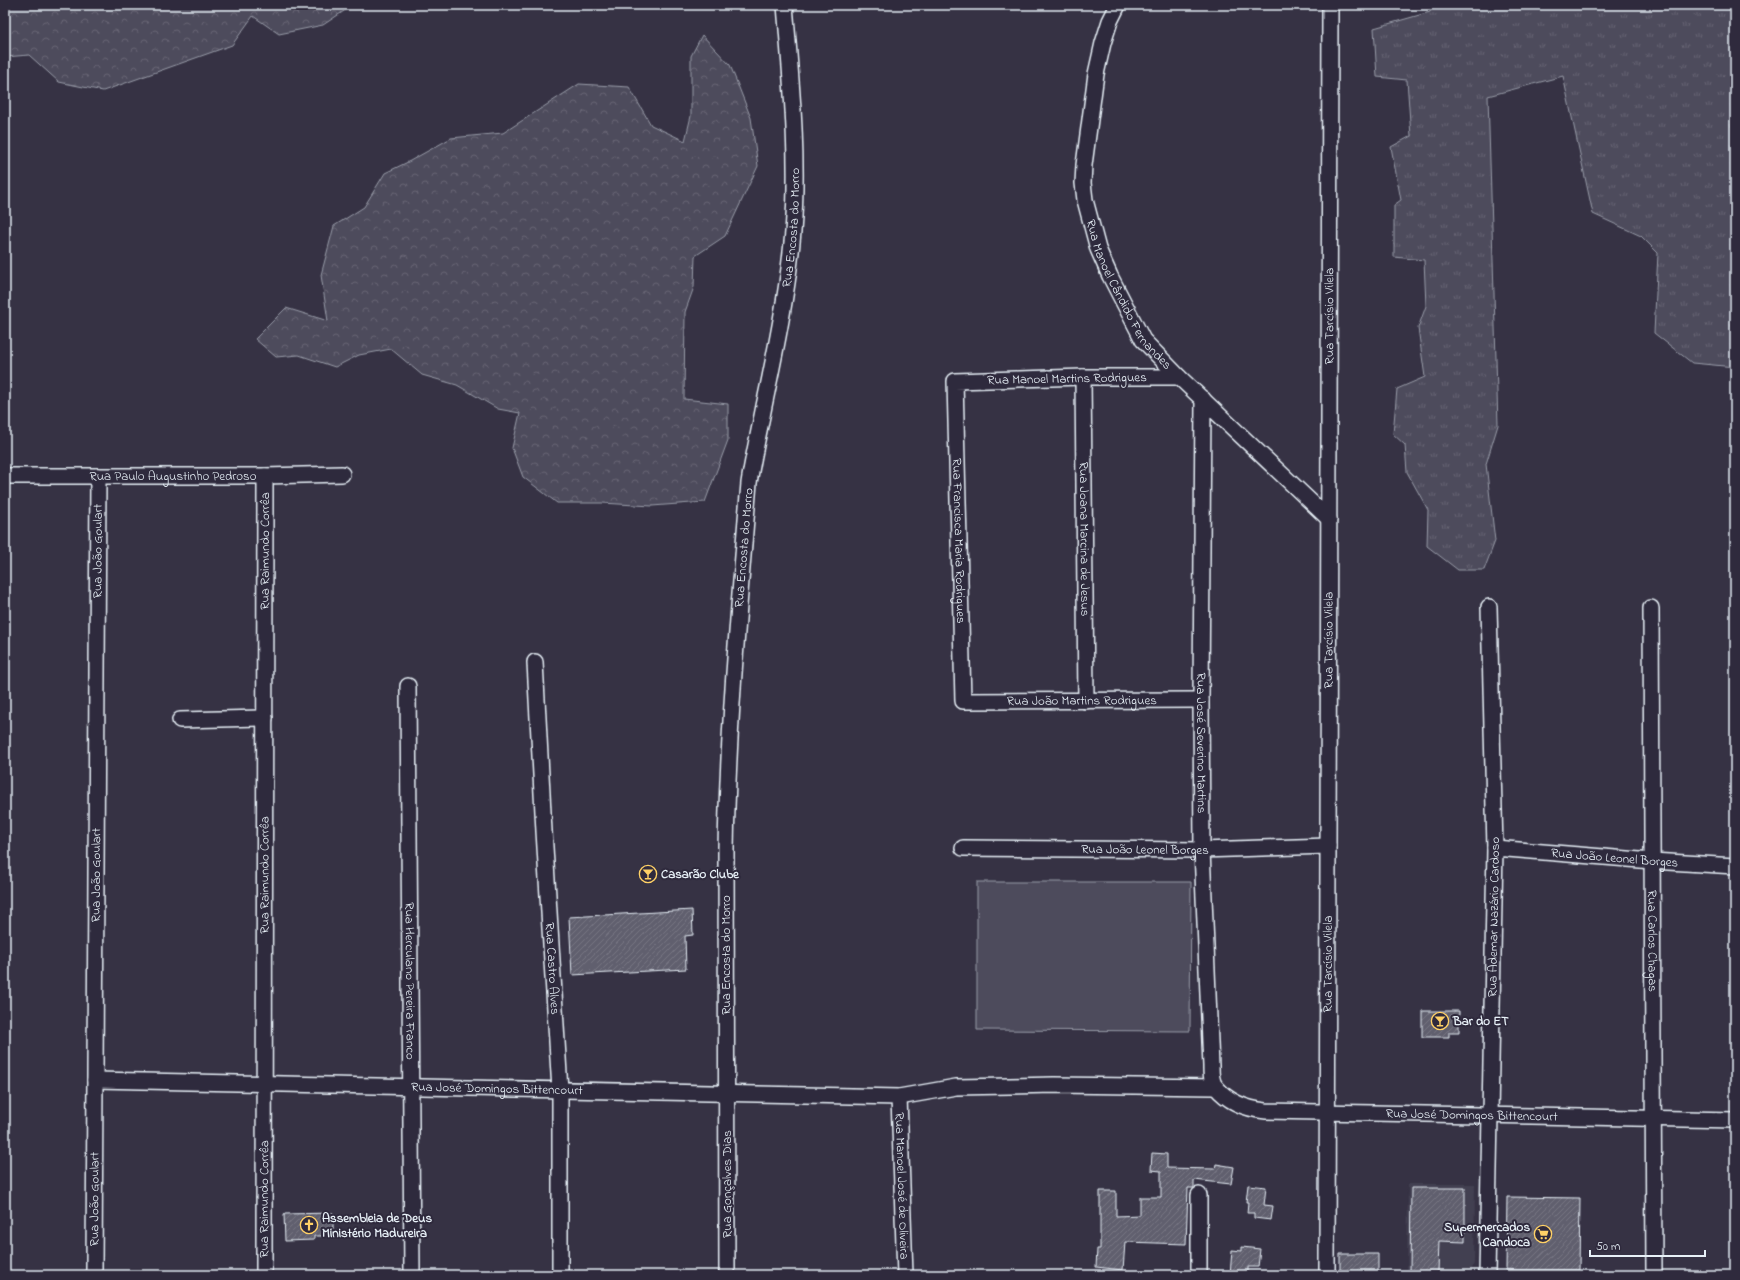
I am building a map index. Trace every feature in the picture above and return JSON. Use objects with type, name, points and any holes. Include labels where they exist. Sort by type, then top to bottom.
[{"type":"street","name":"Rua Encosta do Morro","points":[[727,1094],[726,849],[727,780],[732,699],[749,491],[754,449],[777,341],[793,232],[795,174],[793,106],[785,5]]},
{"type":"street","name":"Rua Manoel Cândido Fernandes","points":[[1118,5],[1103,43],[1096,74],[1084,165],[1083,183],[1085,200],[1098,248],[1143,340],[1179,377],[1329,518]]},
{"type":"street","name":"Rua Tarcísio Vilela","points":[[1327,1275],[1326,1112],[1330,5]]},
{"type":"street","name":"Rua Manoel Martins Rodrigues","points":[[955,381],[1083,377],[1179,377]]},
{"type":"street","name":"Rua Joana Marcina de Jesus","points":[[1083,377],[1086,701]]},
{"type":"street","name":"Rua Francisca Maria Rodrigues","points":[[955,381],[963,701]]},
{"type":"street","name":"Rua José Severino Martins","points":[[1203,399],[1201,700],[1202,850],[1210,1066],[1215,1087]]},
{"type":"street","name":"Rua Paulo Augustinho Pedroso","points":[[5,476],[265,476],[342,474]]},
{"type":"street","name":"Rua João Goulart","points":[[94,1275],[98,476]]},
{"type":"street","name":"Rua Raimundo Corrêa","points":[[264,1275],[265,476]]},
{"type":"street","name":"Rua Ademar Nazário Cardoso","points":[[1487,1275],[1495,848],[1489,607]]},
{"type":"street","name":"Rua Carlos Chagas","points":[[1651,608],[1654,1275]]},
{"type":"street","name":"Rua Castro Alves","points":[[535,662],[560,1090],[560,1275]]},
{"type":"street","name":"Rua Herculano Pereira Franco","points":[[408,686],[412,1275]]},
{"type":"street","name":"Rua João Martins Rodrigues","points":[[963,701],[1201,700]]},
{"type":"street","points":[[180,720],[265,718]]},
{"type":"street","name":"Rua João Leonel Borges","points":[[963,848],[1202,850],[1328,846]]},
{"type":"street","name":"Rua João Leonel Borges","points":[[1495,848],[1652,861],[1735,866]]},
{"type":"street","name":"Rua José Domingos Bittencourt","points":[[95,1080],[899,1097],[956,1087],[1054,1085],[1215,1087],[1236,1104],[1252,1110],[1735,1120]]},
{"type":"street","name":"Rua Gonçalves Dias","points":[[727,1094],[727,1275]]},
{"type":"street","name":"Rua Manoel José de Oliveira","points":[[899,1097],[905,1275]]},
{"type":"street","points":[[1199,1196],[1199,1275]]},
{"type":"shaded area","points":[[1408,1184],[1475,1184],[1474,1263],[1472,1269],[1467,1274],[1407,1275]]},
{"type":"green space","points":[[5,5],[353,5],[323,25],[279,34],[253,16],[232,45],[103,91],[59,82],[29,55],[5,57]]},
{"type":"green space","points":[[1431,5],[1735,5],[1735,367],[1692,363],[1654,333],[1658,253],[1641,236],[1593,214],[1563,76],[1488,96],[1498,425],[1486,464],[1495,541],[1484,570],[1458,570],[1427,546],[1428,510],[1407,472],[1405,445],[1393,434],[1397,389],[1425,377],[1418,328],[1426,306],[1424,260],[1394,257],[1394,205],[1401,200],[1391,147],[1411,136],[1407,80],[1377,77],[1374,28],[1430,12]]},
{"type":"green space","points":[[702,35],[730,65],[751,118],[758,166],[725,236],[695,256],[694,287],[685,312],[684,399],[728,404],[728,440],[705,502],[652,506],[602,503],[557,503],[523,477],[512,448],[520,413],[498,409],[457,385],[422,375],[391,349],[359,355],[335,367],[299,355],[276,357],[255,339],[286,308],[328,321],[321,275],[334,226],[364,207],[385,173],[451,138],[503,133],[579,84],[629,87],[651,125],[685,141],[691,116],[691,56]]},
{"type":"green space","points":[[977,882],[1191,882],[1190,1031],[977,1030]]},
{"type":"building","points":[[692,910],[693,935],[685,936],[686,969],[572,975],[569,917]]},
{"type":"building","name":"Bar do ET","points":[[1422,1011],[1459,1011],[1459,1032],[1449,1032],[1449,1037],[1422,1037]]},
{"type":"building","points":[[1152,1153],[1167,1154],[1167,1168],[1215,1169],[1216,1164],[1234,1167],[1231,1184],[1194,1180],[1194,1188],[1188,1188],[1186,1244],[1125,1242],[1123,1270],[1096,1267],[1097,1249],[1100,1249],[1100,1191],[1116,1191],[1116,1216],[1140,1215],[1140,1197],[1161,1197],[1161,1171],[1151,1170]]},
{"type":"building","points":[[1248,1185],[1266,1187],[1264,1205],[1273,1206],[1271,1220],[1254,1218],[1254,1213],[1247,1213],[1248,1202],[1246,1202]]},
{"type":"building","points":[[1411,1188],[1465,1188],[1465,1242],[1439,1241],[1438,1272],[1410,1272]]},
{"type":"building","name":"Supermercados Candoca","points":[[1507,1197],[1580,1198],[1579,1270],[1506,1270]]},
{"type":"building","name":"Assembleia de Deus Ministério Madureira","points":[[333,1213],[333,1236],[314,1236],[314,1240],[285,1241],[284,1214]]},
{"type":"building","points":[[1242,1247],[1260,1249],[1258,1267],[1248,1267],[1248,1275],[1230,1275],[1232,1250],[1242,1251]]},
{"type":"building","points":[[1340,1254],[1378,1254],[1378,1275],[1340,1275]]},
{"type":"place","name":"Casarão Clube","points":[[648,874]]},
{"type":"place","name":"Bar do ET","points":[[1440,1021]]},
{"type":"place","name":"Assembleia de Deus Ministério Madureira","points":[[309,1225]]},
{"type":"place","name":"Supermercados Candoca","points":[[1543,1234]]}]
